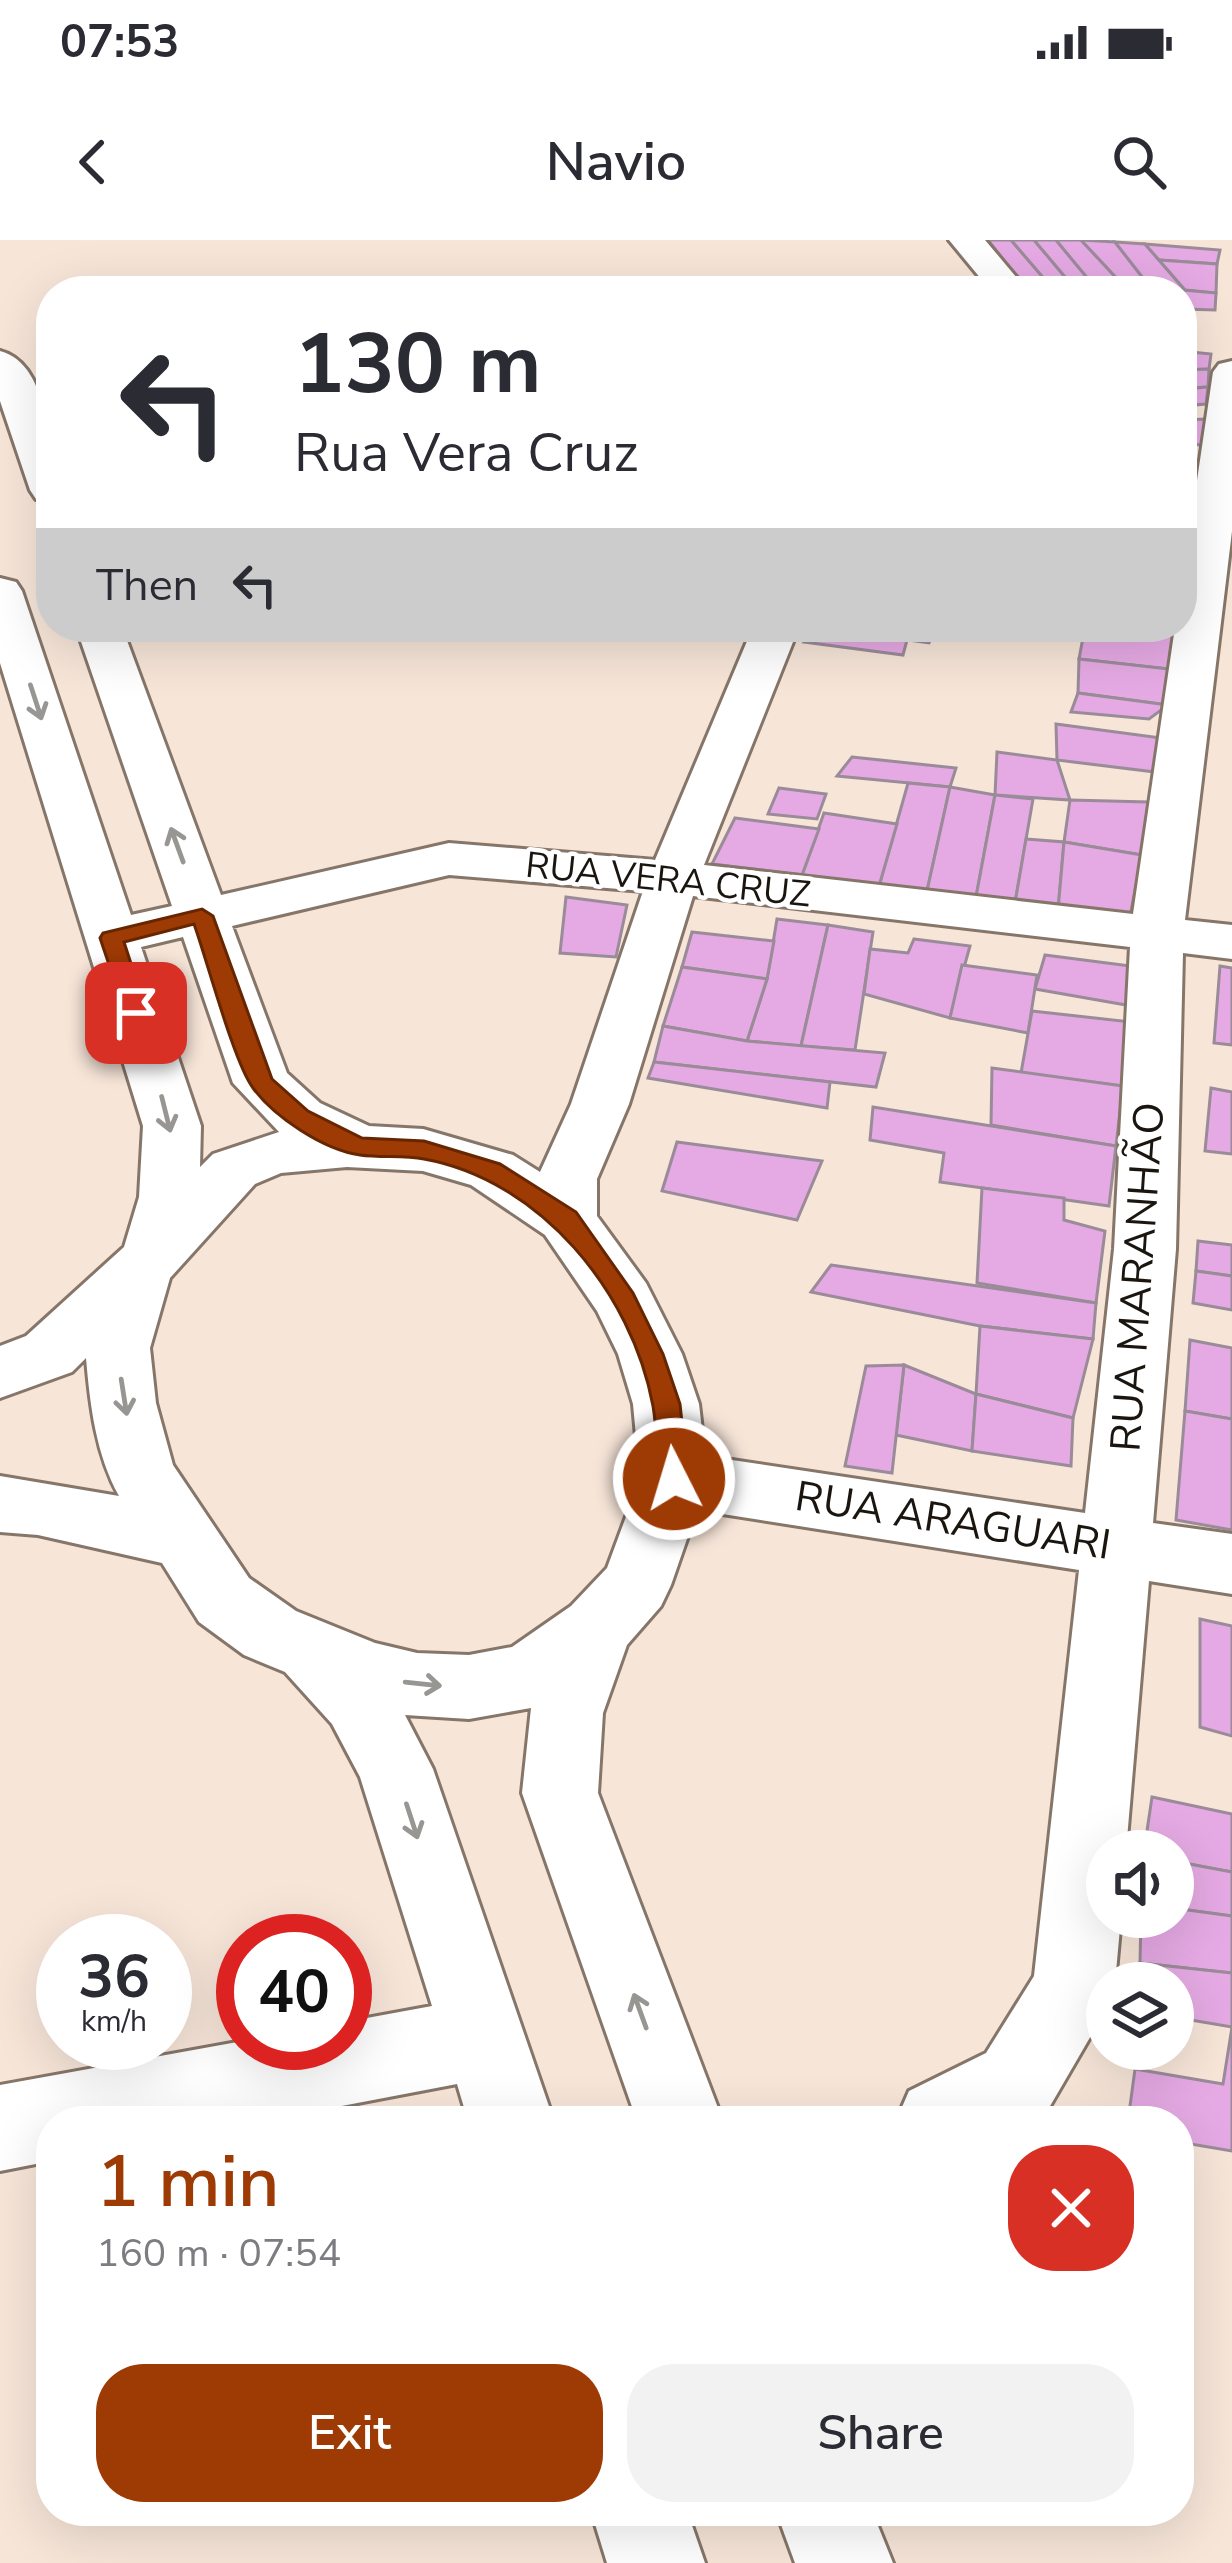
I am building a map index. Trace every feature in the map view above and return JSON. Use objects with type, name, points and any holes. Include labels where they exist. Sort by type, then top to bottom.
[{"type":"street","points":[[966,240],[997,276]]},
{"type":"street","points":[[0,362],[9,371],[36,448]]},
{"type":"street","name":"RUA MARANHÃO","points":[[1197,599],[1213,465],[1232,372]]},
{"type":"street","points":[[0,1373],[49,1354],[147,1263],[234,1169],[273,1153],[358,1146],[424,1150],[492,1170],[567,1219],[624,1300],[650,1354],[666,1404],[674,1479],[636,1585],[597,1628],[529,1676],[469,1687],[416,1685],[368,1674],[270,1633],[224,1600],[141,1473],[123,1403],[118,1348],[147,1263],[169,1197],[172,1126],[111,938],[11,583]]},
{"type":"street","points":[[104,642],[262,1083],[299,1117],[358,1146]]},
{"type":"street","points":[[567,1219],[567,1179],[600,1104],[673,878],[770,642]]},
{"type":"street","name":"RUA MARANHÃO","points":[[969,2106],[1016,2083],[1075,1987],[1144,1250],[1157,933],[1192,642]]},
{"type":"street","name":"RUA VERA CRUZ","points":[[111,938],[449,859],[673,878],[1232,942]]},
{"type":"street","name":"RUA ARAGUARI","points":[[674,1479],[1232,1564]]},
{"type":"street","points":[[0,1504],[38,1507],[182,1539]]},
{"type":"street","points":[[597,1628],[566,1714],[560,1793],[675,2106]]},
{"type":"street","points":[[311,1650],[358,1700],[395,1769],[506,2106]]},
{"type":"street","points":[[118,2106],[483,2038]]},
{"type":"street","points":[[0,2128],[36,2121]]},
{"type":"street","points":[[644,2526],[656,2563]]},
{"type":"street","points":[[830,2526],[844,2563]]},
{"type":"building","points":[[988,240],[1011,240],[1042,276],[1016,276]]},
{"type":"building","points":[[1011,240],[1034,240],[1064,276],[1042,276]]},
{"type":"building","points":[[1034,240],[1056,240],[1086,276],[1064,276]]},
{"type":"building","points":[[1056,240],[1081,240],[1115,276],[1086,276]]},
{"type":"building","points":[[1081,240],[1115,242],[1141,276],[1115,276]]},
{"type":"building","points":[[1115,242],[1145,244],[1173,276],[1141,276]]},
{"type":"building","points":[[1145,244],[1220,250],[1217,264],[1159,260]]},
{"type":"building","points":[[1159,260],[1217,264],[1216,293],[1197,291],[1197,276],[1173,276]]},
{"type":"building","points":[[1197,291],[1216,293],[1215,310],[1197,309]]},
{"type":"building","points":[[1197,353],[1211,354],[1209,369],[1197,369]]},
{"type":"building","points":[[1197,369],[1209,369],[1208,387],[1197,388]]},
{"type":"building","points":[[1208,387],[1206,404],[1197,405],[1197,388]]},
{"type":"building","points":[[1197,419],[1206,419],[1205,446],[1197,445]]},
{"type":"building","points":[[804,642],[906,642],[903,655]]},
{"type":"building","points":[[1082,642],[1174,642],[1169,669],[1079,659]]},
{"type":"building","points":[[1079,659],[1169,669],[1168,705],[1078,693]]},
{"type":"building","points":[[1078,693],[1168,705],[1149,719],[1071,712]]},
{"type":"building","points":[[1056,724],[1161,738],[1155,772],[1057,760]]},
{"type":"building","points":[[997,752],[1057,760],[1070,800],[995,795]]},
{"type":"building","points":[[852,757],[956,768],[950,787],[837,776]]},
{"type":"building","points":[[908,783],[950,787],[927,891],[879,886]]},
{"type":"building","points":[[950,787],[995,795],[976,897],[927,891]]},
{"type":"building","points":[[779,788],[826,794],[817,819],[768,814]]},
{"type":"building","points":[[995,795],[1033,799],[1015,903],[976,897]]},
{"type":"building","points":[[1070,800],[1148,802],[1142,855],[1064,842]]},
{"type":"building","points":[[824,813],[897,824],[879,886],[802,875]]},
{"type":"building","points":[[735,818],[819,829],[802,875],[712,864]]},
{"type":"building","points":[[1026,839],[1064,842],[1058,910],[1015,903]]},
{"type":"building","points":[[1064,842],[1142,855],[1130,916],[1058,910]]},
{"type":"building","points":[[566,897],[627,905],[616,957],[560,953]]},
{"type":"building","points":[[777,919],[828,925],[801,1046],[747,1041],[767,979]]},
{"type":"building","points":[[828,925],[873,932],[855,1050],[801,1046]]},
{"type":"building","points":[[692,932],[774,941],[767,979],[682,967]]},
{"type":"building","points":[[914,939],[970,946],[950,1018],[864,994],[870,949],[908,953]]},
{"type":"building","points":[[1045,955],[1138,967],[1126,1005],[1035,989]]},
{"type":"building","points":[[962,965],[1037,975],[1028,1033],[950,1018]]},
{"type":"building","points":[[1220,966],[1232,968],[1232,1045],[1214,1043]]},
{"type":"building","points":[[682,967],[767,979],[747,1041],[663,1026]]},
{"type":"building","points":[[1032,1011],[1131,1022],[1123,1086],[1021,1073]]},
{"type":"building","points":[[663,1026],[747,1041],[885,1053],[876,1087],[654,1062]]},
{"type":"building","points":[[654,1062],[830,1082],[827,1108],[648,1078]]},
{"type":"building","points":[[992,1068],[1123,1086],[1116,1146],[991,1125]]},
{"type":"building","points":[[1211,1088],[1232,1092],[1232,1154],[1205,1151]]},
{"type":"building","points":[[873,1107],[1116,1146],[1109,1206],[940,1182],[944,1153],[870,1140]]},
{"type":"building","points":[[677,1142],[822,1161],[797,1220],[662,1191]]},
{"type":"building","points":[[982,1188],[1064,1198],[1064,1220],[1105,1231],[1096,1303],[977,1283]]},
{"type":"building","points":[[1198,1241],[1232,1245],[1232,1276],[1196,1271]]},
{"type":"building","points":[[831,1265],[1096,1303],[1093,1339],[980,1326],[811,1292]]},
{"type":"building","points":[[1196,1271],[1232,1276],[1232,1310],[1193,1303]]},
{"type":"building","points":[[980,1326],[1093,1339],[1073,1418],[976,1394]]},
{"type":"building","points":[[1190,1340],[1232,1348],[1232,1419],[1185,1411]]},
{"type":"building","points":[[904,1365],[976,1394],[972,1451],[896,1435]]},
{"type":"building","points":[[904,1365],[892,1473],[845,1466],[866,1366]]},
{"type":"building","points":[[976,1394],[1073,1418],[1071,1466],[972,1451]]},
{"type":"building","points":[[1185,1411],[1232,1419],[1232,1530],[1176,1520]]},
{"type":"building","points":[[1200,1619],[1232,1626],[1232,1736],[1200,1727]]},
{"type":"building","points":[[1152,1797],[1232,1814],[1232,1872],[1194,1865],[1194,1830],[1147,1830]]},
{"type":"building","points":[[1194,1865],[1232,1872],[1232,1916],[1194,1911]]},
{"type":"building","points":[[1194,1911],[1232,1916],[1232,1973],[1194,1969],[1194,1962],[1140,1962],[1141,1938],[1194,1938]]},
{"type":"building","points":[[1194,1969],[1232,1973],[1232,2027],[1194,2021]]},
{"type":"building","points":[[1232,2027],[1232,2151],[1194,2145],[1194,2106],[1130,2106],[1135,2070],[1223,2084]]},
{"type":"route","points":[[136,1013],[111,938],[202,916],[262,1083],[299,1117],[358,1146],[424,1150],[492,1170],[567,1219],[624,1300],[650,1354],[666,1404],[674,1479]]}]
